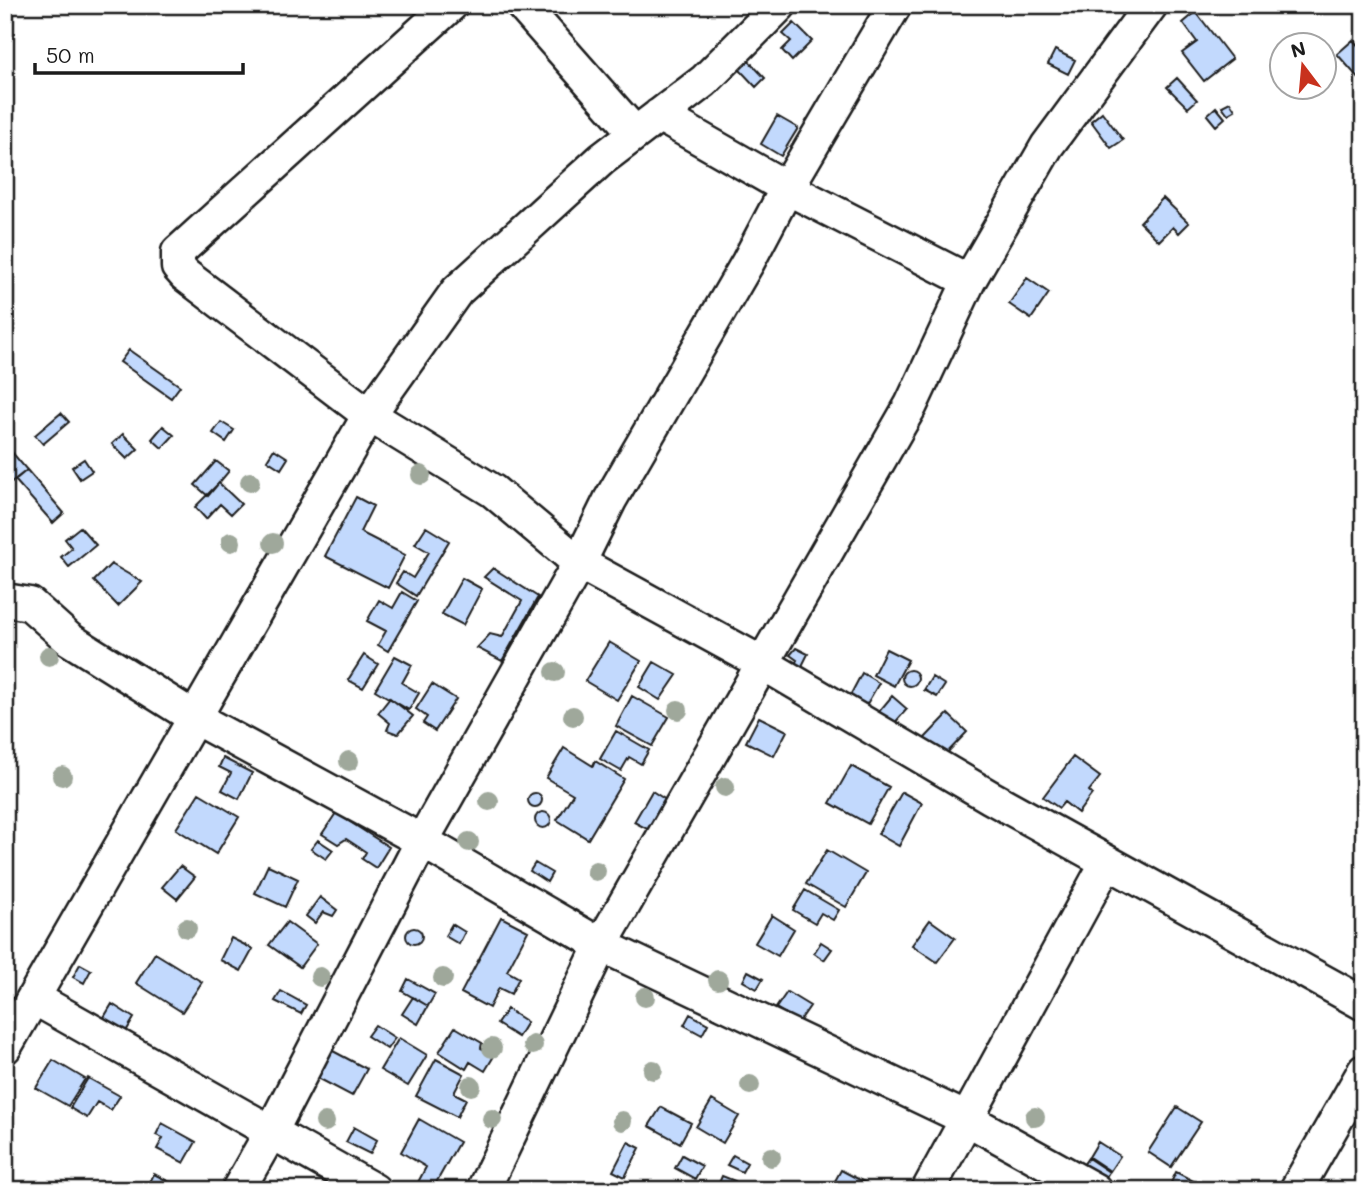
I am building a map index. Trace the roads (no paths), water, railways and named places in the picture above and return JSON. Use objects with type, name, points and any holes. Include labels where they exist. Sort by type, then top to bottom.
[{"type":"street","points":[[451,5],[178,252],[178,267],[185,275],[369,415],[493,491],[579,563],[762,663],[990,797],[1364,1004]]},
{"type":"street","points":[[522,5],[646,124],[787,188],[969,281]]},
{"type":"street","points":[[5,1047],[369,415],[457,291],[532,220],[646,124],[704,81],[779,5]]},
{"type":"street","points":[[239,1190],[422,841],[579,563],[610,500],[748,262],[787,188],[895,5]]},
{"type":"street","points":[[483,1190],[601,945],[911,405],[969,281],[1047,146],[1151,5]]},
{"type":"street","points":[[5,600],[30,604],[69,639],[195,718],[422,841],[601,945],[967,1119],[1095,1190]]},
{"type":"street","points":[[928,1190],[1107,862]]},
{"type":"street","points":[[34,998],[374,1190]]},
{"type":"street","points":[[1296,1190],[1364,1071]]}]
